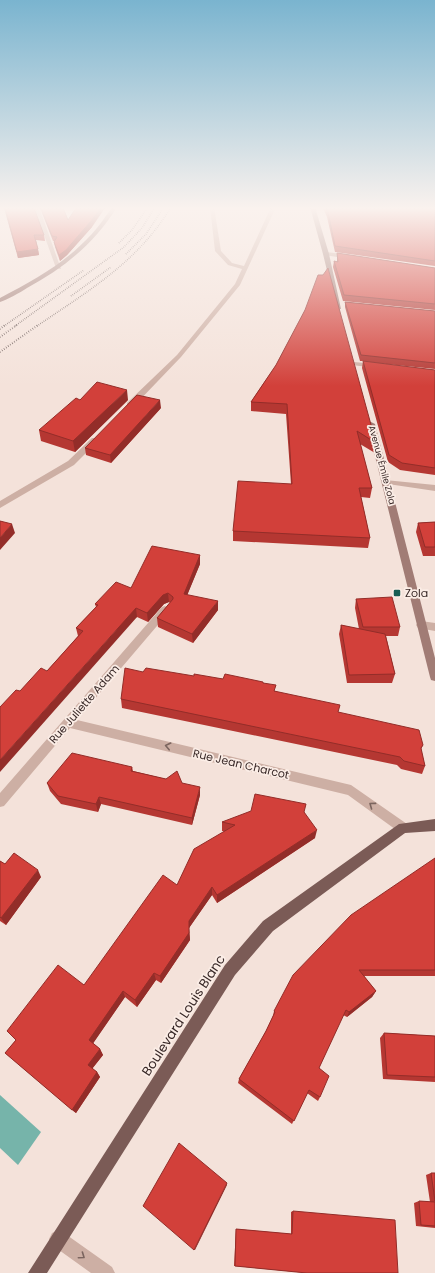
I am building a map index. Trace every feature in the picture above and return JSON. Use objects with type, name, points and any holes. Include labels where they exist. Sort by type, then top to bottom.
[{"type":"main road","points":[[330,266],[341,304],[342,319]]},
{"type":"main road","points":[[0,300],[59,268]]},
{"type":"main road","name":"Avenue Émile Zola","points":[[368,414],[388,482],[421,625],[435,677]]},
{"type":"main road","points":[[403,828],[435,825]]},
{"type":"main road","name":"Boulevard Louis Blanc","points":[[37,1273],[230,970],[268,926],[403,828]]},
{"type":"street","points":[[125,410],[179,356],[238,284],[245,268],[239,266]]},
{"type":"street","points":[[354,363],[384,367]]},
{"type":"street","points":[[0,505],[71,463],[98,436]]},
{"type":"street","points":[[388,482],[435,488]]},
{"type":"street","name":"Rue Juliette Adam","points":[[0,802],[168,606]]},
{"type":"street","points":[[421,625],[435,626]]},
{"type":"street","name":"Rue Jean Charcot","points":[[68,723],[350,790],[403,828]]},
{"type":"street","points":[[58,1239],[106,1273]]},
{"type":"water","points":[[0,1095],[41,1132],[18,1165],[0,1148]]},
{"type":"building","points":[[336,266],[425,266],[435,268],[435,304],[344,295]]},
{"type":"building","points":[[328,268],[376,443],[357,431],[372,488],[359,488],[370,538],[233,531],[238,481],[292,484],[287,404],[251,402],[276,365],[305,310],[318,275],[323,275]]},
{"type":"building","points":[[345,302],[435,311],[435,363],[361,355]]},
{"type":"building","points":[[363,361],[435,370],[435,468],[402,463],[389,455]]},
{"type":"building","points":[[97,382],[127,390],[73,441],[39,430],[76,398],[80,400]]},
{"type":"building","points":[[137,395],[160,400],[110,455],[85,448]]},
{"type":"building","points":[[0,521],[12,524],[0,538]]},
{"type":"building","points":[[435,522],[435,547],[425,547],[418,523]]},
{"type":"building","points":[[152,546],[200,555],[184,594],[218,601],[192,634],[157,618],[173,599],[173,597],[168,593],[163,595],[147,613],[136,608],[0,760],[0,707],[16,690],[20,691],[41,668],[47,671],[83,631],[76,628],[98,605],[95,604],[116,582],[131,588]]},
{"type":"building","points":[[392,597],[400,627],[363,627],[356,599]]},
{"type":"building","points":[[341,625],[385,634],[395,674],[349,675]]},
{"type":"building","points":[[125,668],[143,672],[146,668],[223,679],[225,674],[263,682],[276,685],[274,691],[340,705],[338,712],[419,730],[423,745],[421,748],[425,766],[404,761],[400,757],[121,699]]},
{"type":"building","points":[[72,753],[132,767],[131,771],[166,779],[177,771],[182,783],[200,787],[192,818],[99,797],[96,804],[58,796],[47,783]]},
{"type":"building","points":[[255,794],[306,804],[304,812],[317,830],[217,895],[212,887],[189,921],[189,933],[160,976],[154,973],[135,1000],[123,991],[89,1040],[100,1049],[88,1065],[97,1072],[72,1110],[5,1053],[16,1040],[7,1031],[58,965],[84,985],[163,875],[177,885],[194,849],[235,825],[222,822],[251,811]]},
{"type":"building","points":[[14,853],[38,870],[1,918],[0,861],[5,864]]},
{"type":"building","points":[[435,858],[435,970],[359,970],[376,991],[349,1012],[346,1010],[319,1068],[329,1076],[320,1097],[309,1090],[294,1121],[239,1079],[266,1031],[275,1012],[274,1011],[293,975],[351,915]]},
{"type":"building","points":[[384,1033],[435,1036],[435,1077],[387,1075]]},
{"type":"building","points":[[179,1143],[227,1183],[194,1250],[143,1206]]},
{"type":"building","points":[[431,1173],[435,1173],[435,1201]]},
{"type":"building","points":[[419,1201],[435,1202],[435,1226],[421,1225]]},
{"type":"building","points":[[293,1211],[395,1220],[398,1273],[307,1273],[235,1266],[236,1229],[292,1234]]},
{"type":"railway","points":[[15,326],[97,266]]},
{"type":"railway","points":[[37,326],[120,266]]},
{"type":"railway","points":[[71,296],[111,267]]},
{"type":"railway","points":[[4,326],[84,270]]},
{"type":"railway","points":[[0,329],[5,325]]},
{"type":"railway","points":[[0,337],[17,325]]},
{"type":"railway","points":[[0,352],[38,325]]},
{"type":"place","name":"Zola","points":[[397,593]]}]
